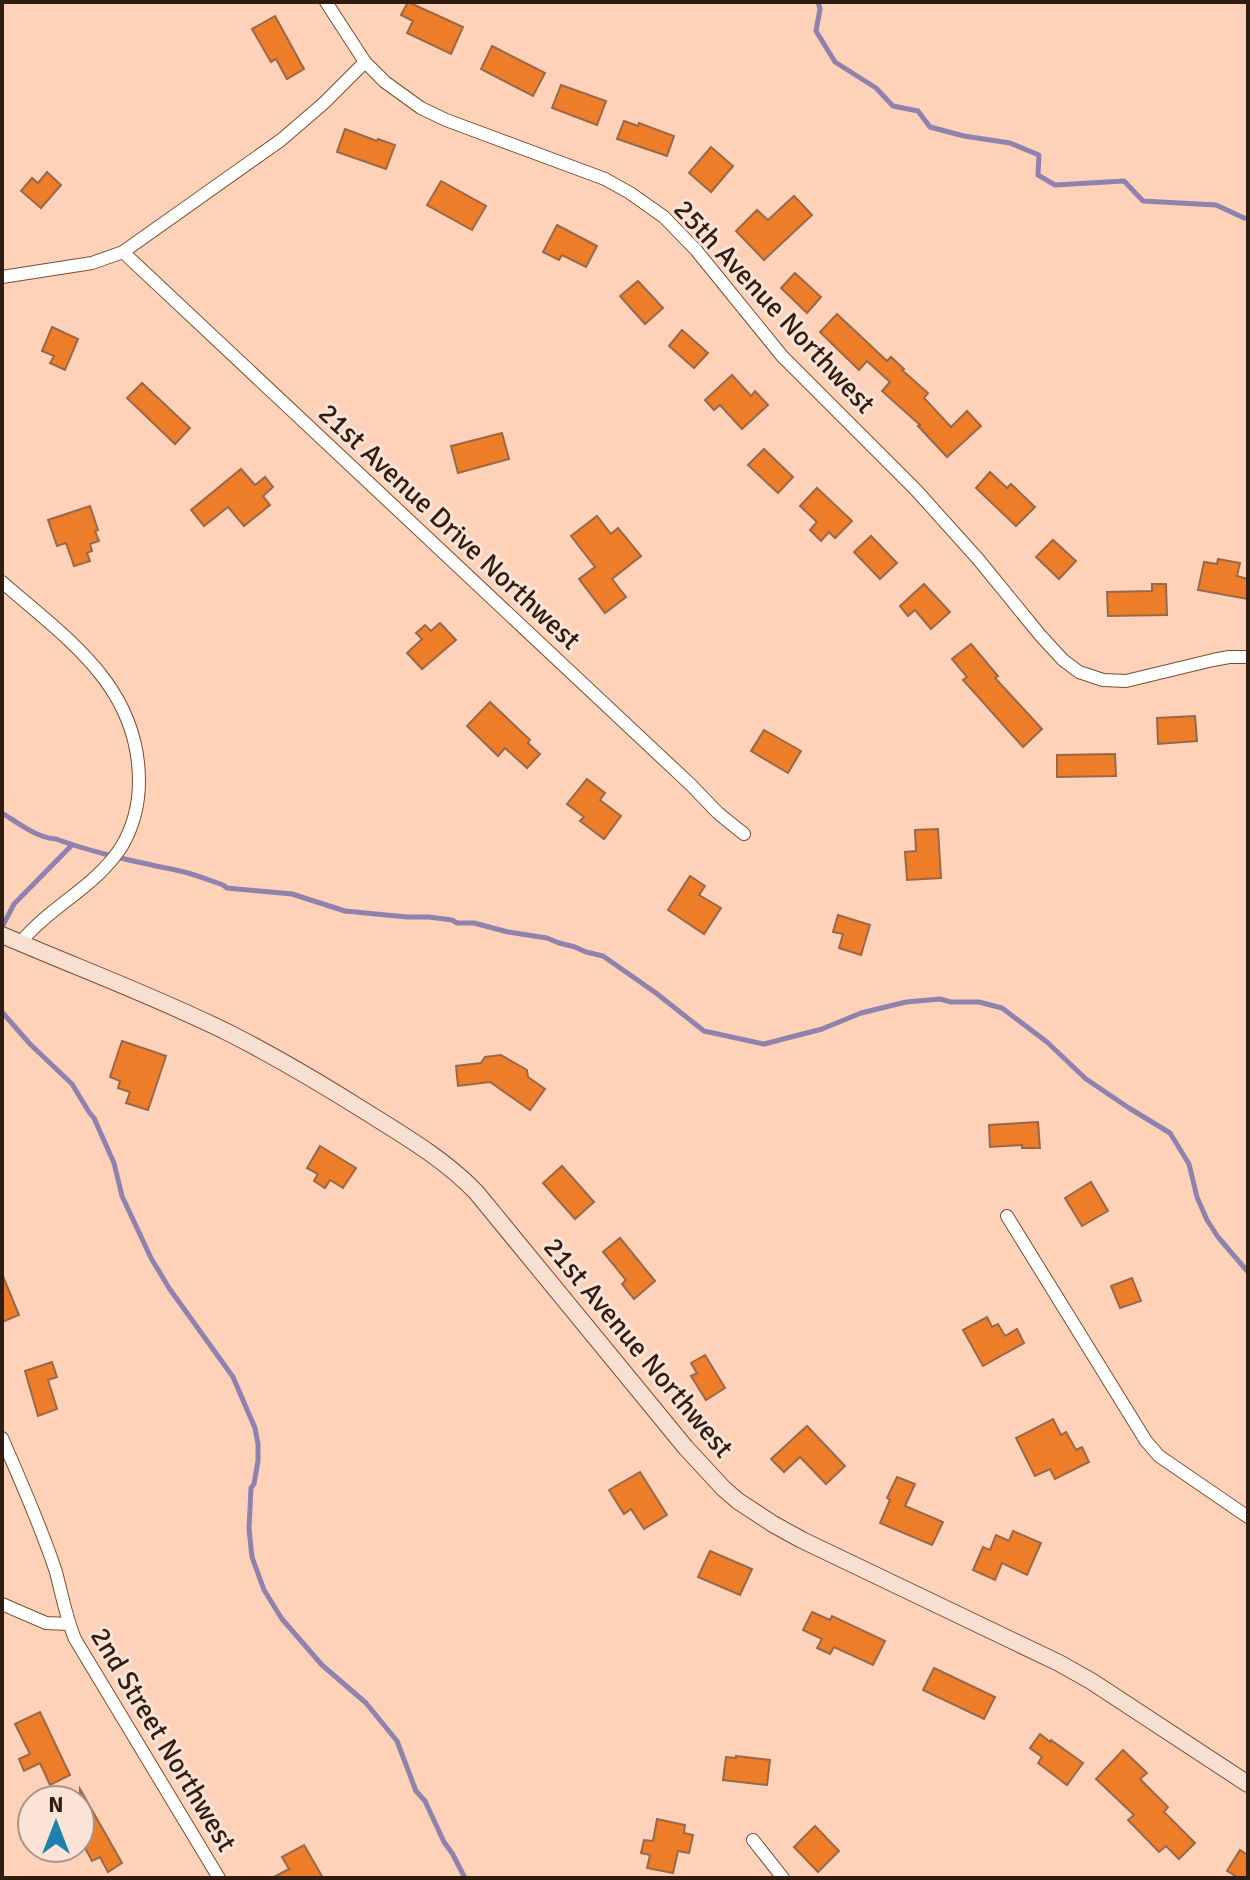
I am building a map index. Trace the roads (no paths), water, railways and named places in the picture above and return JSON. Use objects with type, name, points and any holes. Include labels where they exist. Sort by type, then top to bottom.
[{"type":"street","name":"25th Avenue Northwest","points":[[326,2],[365,62],[385,82],[421,108],[605,179],[664,217],[696,250],[782,356],[916,490],[1040,635],[1079,672],[1103,680],[1126,681],[1213,660],[1248,657]]},
{"type":"street","points":[[2,277],[92,263],[123,252],[281,140],[365,62]]},
{"type":"street","name":"21st Avenue Drive Northwest","points":[[123,252],[718,813],[744,834]]},
{"type":"street","points":[[2,582],[68,639],[110,687],[119,699],[134,736],[139,763],[139,797],[122,846],[99,875],[42,918],[20,943]]},
{"type":"street","name":"21st Avenue Northwest","points":[[2,935],[231,1034],[304,1073],[427,1150],[476,1192],[686,1448],[738,1501],[802,1540],[1059,1663],[1248,1784]]},
{"type":"street","points":[[1007,1216],[1146,1441],[1159,1456],[1248,1517]]},
{"type":"street","name":"2nd Street Northwest","points":[[2,1438],[34,1512],[56,1573],[69,1624],[82,1652],[219,1878]]},
{"type":"street","points":[[2,1604],[46,1623],[69,1624]]},
{"type":"street","points":[[753,1840],[783,1878]]},
{"type":"waterway","points":[[818,2],[820,9],[816,31],[835,62],[876,88],[893,106],[918,111],[930,127],[1010,143],[1039,155],[1038,175],[1055,185],[1124,181],[1143,201],[1216,205],[1248,218]]},
{"type":"waterway","points":[[2,813],[42,836],[191,874],[227,888],[292,894],[345,911],[452,920],[547,938],[603,956],[704,1031],[764,1044],[906,1002],[940,999],[979,1002],[1002,1008],[1047,1042],[1086,1079],[1170,1133],[1189,1164],[1197,1197],[1207,1220],[1248,1272]]},
{"type":"waterway","points":[[2,927],[14,904],[72,845]]},
{"type":"waterway","points":[[2,1012],[72,1084],[94,1118],[114,1163],[122,1196],[151,1258],[233,1377],[255,1428],[258,1444],[249,1529],[252,1557],[264,1590],[282,1619],[322,1665],[366,1703],[397,1741],[416,1791],[425,1801],[465,1878]]}]
